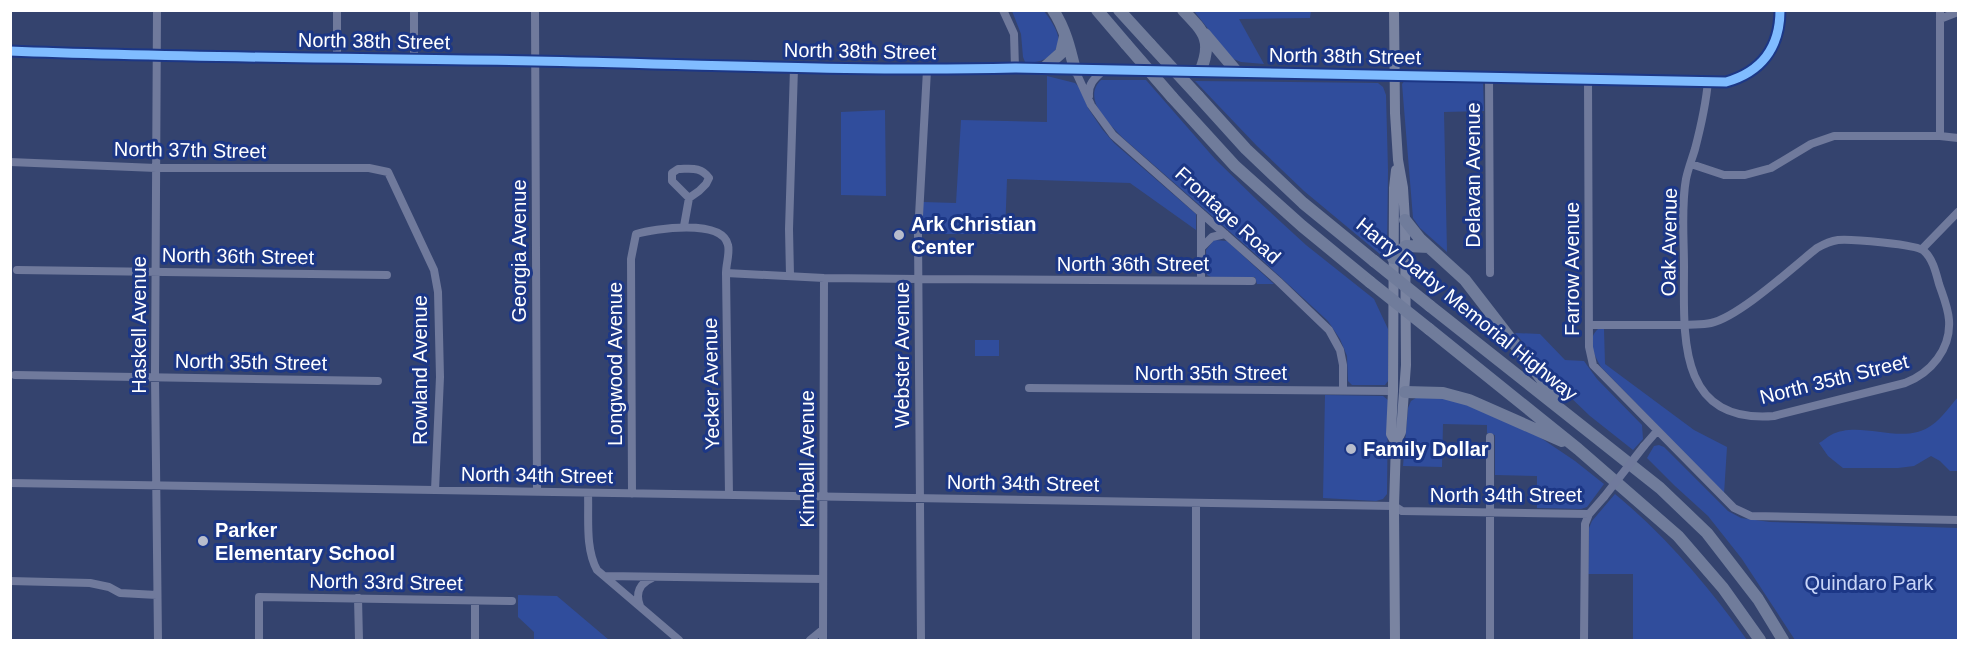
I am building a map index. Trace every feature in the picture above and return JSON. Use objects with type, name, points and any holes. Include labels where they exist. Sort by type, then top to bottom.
[{"type":"highway","points":[[1053,10],[1065,36],[1075,70]]},
{"type":"highway","name":"Harry Darby Memorial Highway","points":[[1097,10],[1235,166],[1302,226],[1370,282],[1578,448],[1678,536],[1724,588],[1760,640]]},
{"type":"highway","name":"Harry Darby Memorial Highway","points":[[1119,10],[1246,149],[1303,203],[1660,488],[1707,532],[1758,599],[1783,640]]},
{"type":"highway","points":[[1183,10],[1237,72]]},
{"type":"highway","points":[[1200,72],[1207,56],[1207,43],[1202,30]]},
{"type":"highway","points":[[1043,69],[1060,53],[1065,36]]},
{"type":"highway","points":[[1405,219],[1413,232],[1465,280],[1568,415]]},
{"type":"highway","points":[[1393,258],[1406,246],[1429,247]]},
{"type":"highway","points":[[1399,391],[1443,393],[1469,400],[1578,448]]},
{"type":"main road","points":[[1394,10],[1398,160],[1403,188],[1406,246],[1399,391]]},
{"type":"main road","points":[[1395,640],[1394,506],[1396,443],[1401,432],[1393,258],[1394,188],[1398,160]]},
{"type":"street","name":"Haskell Avenue","points":[[157,10],[155,376],[158,640]]},
{"type":"street","points":[[337,10],[337,58]]},
{"type":"street","points":[[414,10],[414,60]]},
{"type":"street","name":"Georgia Avenue","points":[[535,10],[537,491]]},
{"type":"street","points":[[1003,10],[1014,34],[1015,68]]},
{"type":"street","name":"North 38th Street","points":[[10,51],[156,56],[535,61],[794,68],[927,70],[1015,68],[1726,82],[1759,66],[1777,35],[1780,10]]},
{"type":"street","points":[[1940,136],[1940,15],[1959,12]]},
{"type":"street","points":[[790,275],[789,229],[794,68]]},
{"type":"street","name":"Webster Avenue","points":[[921,640],[918,279],[927,70]]},
{"type":"street","name":"Frontage Road","points":[[1075,70],[1091,105],[1113,135],[1278,281],[1329,330],[1340,350],[1343,365],[1343,390]]},
{"type":"street","points":[[1091,105],[1090,86],[1093,79],[1104,70]]},
{"type":"street","name":"Delavan Avenue","points":[[1489,77],[1490,273]]},
{"type":"street","name":"Farrow Avenue","points":[[1588,80],[1589,347],[1593,365],[1657,431]]},
{"type":"street","name":"Oak Avenue","points":[[1708,81],[1702,120],[1685,183],[1684,324],[1686,353],[1692,372],[1698,384],[1711,399]]},
{"type":"street","points":[[1690,164],[1724,175],[1745,175],[1771,168],[1811,144],[1834,136],[1959,138]]},
{"type":"street","name":"North 37th Street","points":[[10,162],[156,168],[369,168]]},
{"type":"street","name":"Rowland Avenue","points":[[369,168],[388,172],[434,270],[438,292],[440,377],[435,490]]},
{"type":"street","points":[[689,198],[684,226],[717,232],[724,238],[728,245],[726,273]]},
{"type":"street","points":[[1589,325],[1712,323],[1736,312],[1817,248],[1832,241],[1846,240],[1913,246],[1922,249],[1959,212]]},
{"type":"street","points":[[1201,213],[1201,280]]},
{"type":"street","name":"Longwood Avenue","points":[[632,494],[631,259],[636,234],[684,226]]},
{"type":"street","points":[[1201,247],[1212,237],[1225,234]]},
{"type":"street","name":"North 35th Street","points":[[1711,399],[1732,412],[1755,416],[1774,416],[1905,383],[1920,376],[1940,355],[1948,338],[1949,318],[1932,261],[1922,249]]},
{"type":"street","name":"North 36th Street","points":[[17,270],[387,274]]},
{"type":"street","name":"North 36th Street","points":[[726,273],[824,278],[1252,281]]},
{"type":"street","name":"Yecker Avenue","points":[[726,273],[729,495]]},
{"type":"street","name":"Kimball Avenue","points":[[822,636],[824,278]]},
{"type":"street","name":"North 35th Street","points":[[15,375],[378,381]]},
{"type":"street","name":"North 35th Street","points":[[1029,388],[1399,391]]},
{"type":"street","points":[[1657,431],[1734,508],[1751,516],[1959,520]]},
{"type":"street","name":"North 34th Street","points":[[10,483],[1394,506],[1402,511],[1589,514],[1657,431]]},
{"type":"street","points":[[1490,437],[1490,640]]},
{"type":"street","points":[[588,493],[590,549],[592,561],[597,570],[679,640]]},
{"type":"street","points":[[1196,503],[1196,640]]},
{"type":"street","points":[[1584,640],[1585,524],[1589,514]]},
{"type":"street","points":[[605,576],[822,579]]},
{"type":"street","points":[[642,609],[638,602],[639,588],[645,581],[654,578]]},
{"type":"street","points":[[10,581],[90,583],[109,587],[120,593],[158,595]]},
{"type":"street","name":"North 33rd Street","points":[[259,640],[259,597],[512,601]]},
{"type":"street","points":[[358,598],[359,640]]},
{"type":"street","points":[[475,601],[475,640]]},
{"type":"street","points":[[810,640],[822,636]]},
{"type":"green space","points":[[1012,11],[1044,11],[1058,36],[1058,43],[1053,53],[1037,62],[1025,62],[1021,34]]},
{"type":"green space","points":[[1194,11],[1311,11],[1310,18],[1239,19],[1264,64],[1241,62],[1231,58]]},
{"type":"green space","points":[[1047,76],[1075,83],[1080,88],[1088,108],[1114,143],[1196,214],[1196,230],[1130,183],[1007,179],[1005,234],[923,234],[923,202],[956,203],[961,120],[1047,122]]},
{"type":"green space","points":[[1406,79],[1483,82],[1484,111],[1444,112],[1447,252],[1420,228],[1413,218],[1402,84]]},
{"type":"green space","points":[[1101,80],[1146,80],[1215,159],[1258,201],[1306,245],[1374,299],[1388,329],[1388,381],[1385,385],[1352,385],[1348,381],[1347,356],[1340,339],[1328,321],[1111,126],[1100,111],[1094,95]]},
{"type":"green space","points":[[1195,81],[1378,83],[1383,87],[1386,95],[1388,170],[1387,260],[1304,191]]},
{"type":"green space","points":[[885,110],[886,196],[841,195],[841,112]]},
{"type":"green space","points":[[1214,240],[1227,241],[1274,284],[1257,284],[1255,277],[1211,277],[1207,275],[1206,250]]},
{"type":"green space","points":[[1598,329],[1604,329],[1605,364],[1694,430],[1727,447],[1724,494],[1601,367],[1592,343],[1594,333]]},
{"type":"green space","points":[[1515,333],[1540,334],[1565,360],[1584,361],[1597,379],[1642,425],[1643,439],[1633,450],[1590,416],[1566,393]]},
{"type":"green space","points":[[975,340],[999,340],[999,356],[975,356]]},
{"type":"green space","points":[[1325,395],[1383,396],[1388,400],[1387,494],[1383,499],[1376,501],[1323,498]]},
{"type":"green space","points":[[1419,396],[1443,397],[1477,408],[1535,434],[1604,484],[1587,507],[1581,509],[1537,508],[1537,476],[1495,475],[1495,435],[1487,433],[1487,425],[1443,424],[1442,467],[1403,466],[1408,408],[1411,401]]},
{"type":"green space","points":[[1958,397],[1958,471],[1950,471],[1931,456],[1914,466],[1843,468],[1828,456],[1819,443],[1843,431],[1908,434],[1921,431],[1936,422]]},
{"type":"green space","name":"Quindaro Park","points":[[1654,446],[1664,447],[1728,511],[1741,518],[1770,522],[1958,528],[1958,640],[1795,640],[1742,559],[1708,516],[1647,458]]},
{"type":"green space","points":[[1615,494],[1652,527],[1686,563],[1747,640],[1633,640],[1633,574],[1588,574],[1589,528],[1592,521]]},
{"type":"green space","points":[[518,595],[557,596],[609,640],[534,640],[534,632],[518,617]]},
{"type":"cycle path","points":[[10,51],[835,68],[1015,68],[1726,82],[1749,72],[1766,56],[1776,36],[1780,10]]},
{"type":"place","name":"Ark Christian Center","points":[[899,235]]},
{"type":"place","name":"Family Dollar","points":[[1351,449]]},
{"type":"place","name":"Parker Elementary School","points":[[203,541]]}]
